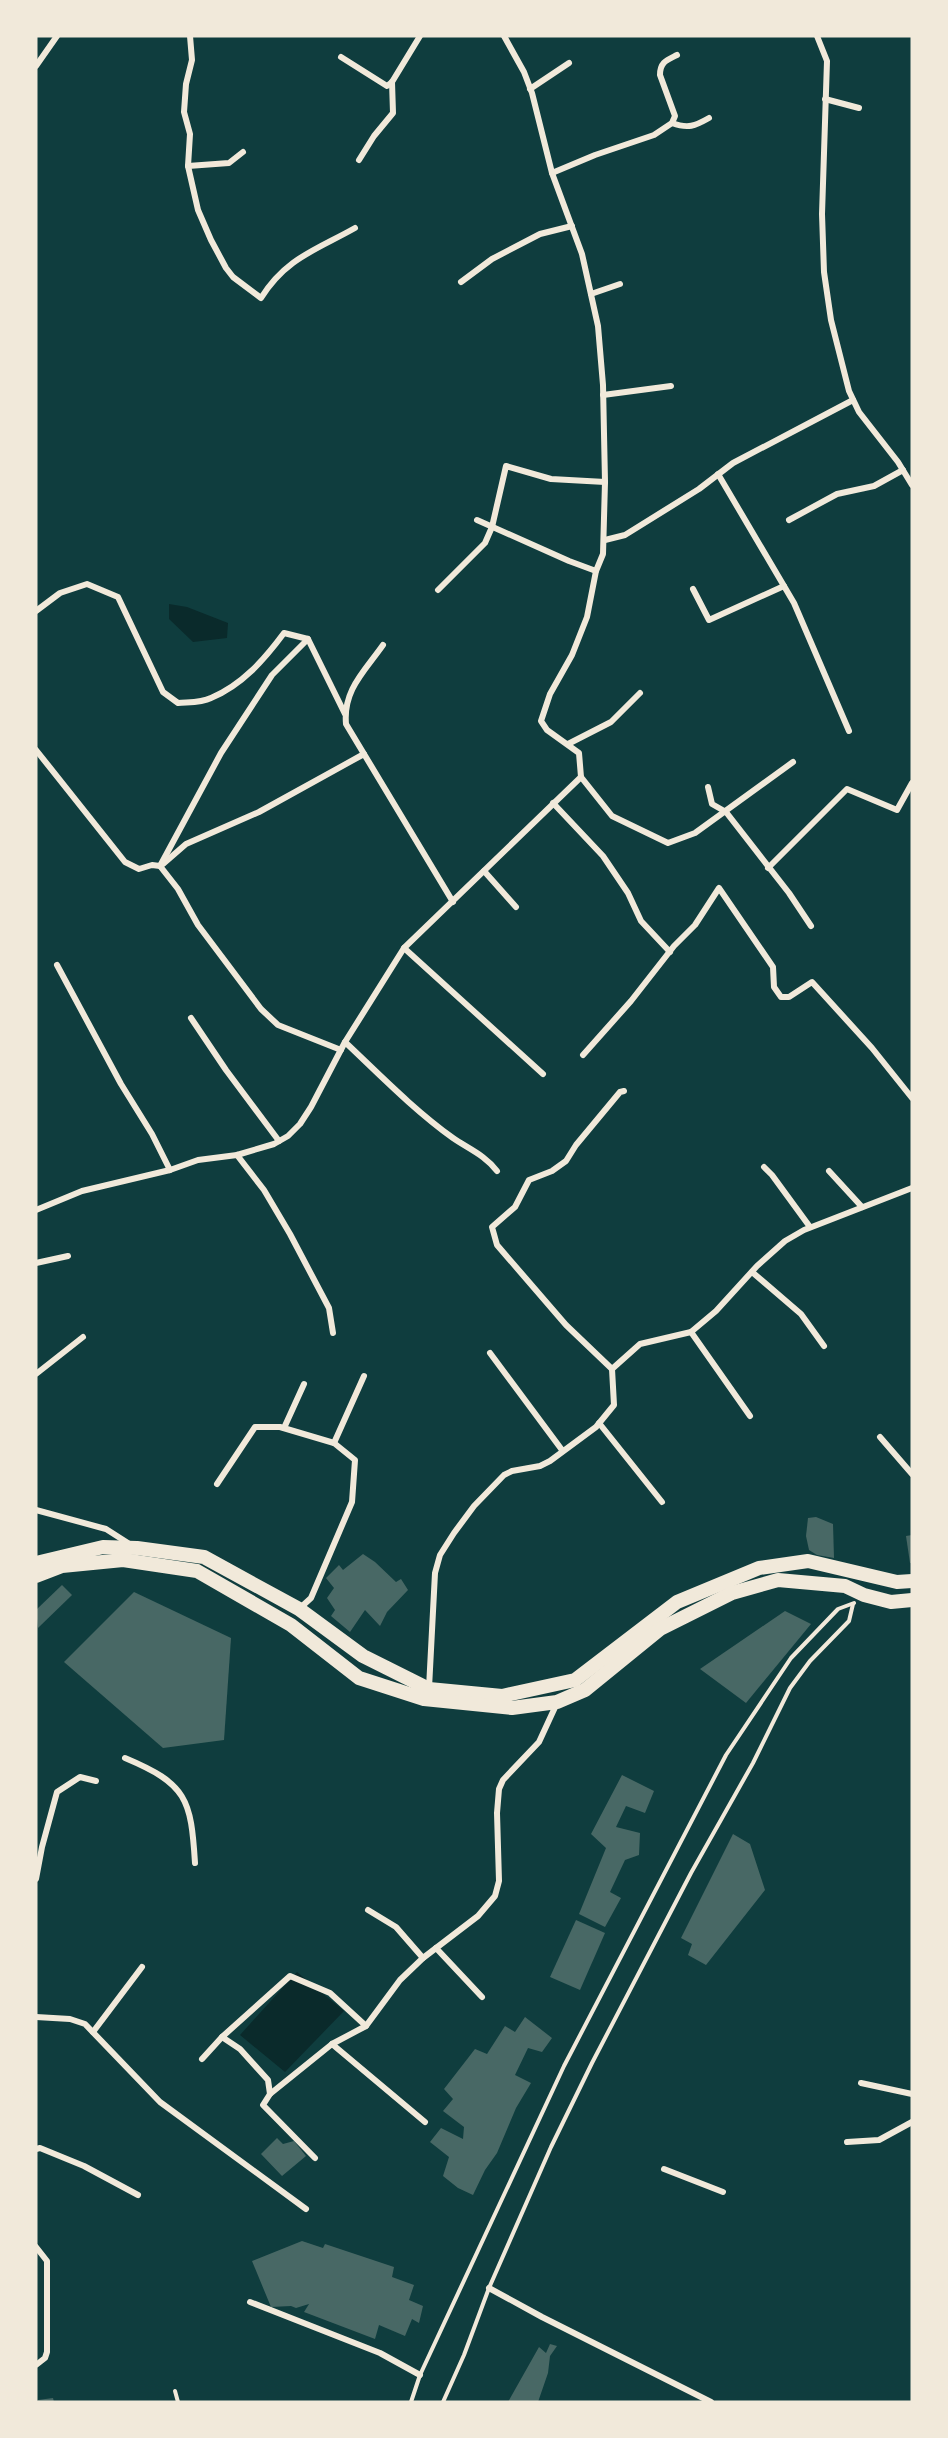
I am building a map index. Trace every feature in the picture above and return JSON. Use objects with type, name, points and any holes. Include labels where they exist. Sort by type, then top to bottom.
[{"type":"main road","points":[[36,1563],[102,1547],[137,1548],[204,1557],[299,1609],[363,1656],[429,1689],[502,1696],[575,1680],[677,1602],[759,1568],[808,1561],[897,1582],[912,1581]]},
{"type":"main road","points":[[36,1576],[62,1566],[123,1560],[166,1564],[197,1571],[291,1625],[359,1678],[424,1700],[512,1708],[557,1702],[585,1690],[660,1629],[732,1593],[778,1580],[844,1586],[864,1595],[891,1602],[912,1600]]},
{"type":"street","points":[[36,66],[57,36]]},
{"type":"street","points":[[190,36],[192,60],[186,84],[184,112],[189,134],[188,166],[198,210],[211,240],[233,277],[261,298],[273,279],[295,260],[355,228]]},
{"type":"street","points":[[341,57],[387,87],[420,36]]},
{"type":"street","points":[[504,36],[515,54],[530,89],[552,173],[582,254],[598,326],[603,395],[605,482],[603,554],[596,571],[583,627],[572,656],[543,711],[541,721],[547,730],[579,753],[581,777],[612,816],[668,843],[695,833],[793,762]]},
{"type":"street","points":[[817,36],[827,61],[824,273],[831,320],[853,400],[912,485]]},
{"type":"street","points":[[552,173],[595,155],[654,135],[672,123],[675,116],[660,75],[660,68],[663,62],[677,55]]},
{"type":"street","points":[[530,89],[569,63]]},
{"type":"street","points":[[359,160],[374,136],[393,113],[392,82]]},
{"type":"street","points":[[825,99],[860,108]]},
{"type":"street","points":[[672,123],[693,128],[709,118]]},
{"type":"street","points":[[188,166],[229,163],[243,152]]},
{"type":"street","points":[[461,282],[492,259],[540,234],[572,226]]},
{"type":"street","points":[[591,294],[620,284]]},
{"type":"street","points":[[603,395],[671,386]]},
{"type":"street","points":[[605,540],[625,535],[699,489],[733,463],[853,400]]},
{"type":"street","points":[[438,590],[485,543],[492,527],[506,466],[551,479],[605,482]]},
{"type":"street","points":[[789,520],[837,494],[874,486],[903,470]]},
{"type":"street","points":[[718,474],[794,603],[849,731]]},
{"type":"street","points":[[477,520],[596,571]]},
{"type":"street","points":[[36,611],[60,593],[87,584],[118,597],[163,692],[178,703],[209,699],[232,686],[267,657],[284,633],[308,639],[345,714]]},
{"type":"street","points":[[693,589],[709,620],[784,586]]},
{"type":"street","points":[[160,866],[221,753],[272,675],[308,639]]},
{"type":"street","points":[[383,645],[348,694],[345,724],[453,902]]},
{"type":"street","points":[[568,744],[611,722],[640,693]]},
{"type":"street","points":[[36,750],[125,862],[139,869],[152,865],[160,866],[178,889],[198,925],[261,1009],[278,1025],[341,1050]]},
{"type":"street","points":[[160,866],[186,844],[259,812],[364,754]]},
{"type":"street","points":[[36,1210],[82,1191],[170,1170],[198,1160],[237,1155],[288,1136],[300,1124],[345,1042],[404,948],[581,777]]},
{"type":"street","points":[[768,868],[847,789],[897,810],[912,783]]},
{"type":"street","points":[[708,787],[712,804],[726,812],[789,893],[811,926]]},
{"type":"street","points":[[553,803],[603,856],[628,892],[641,921],[670,952]]},
{"type":"street","points":[[484,871],[516,907]]},
{"type":"street","points":[[583,1055],[695,925],[719,888],[773,967],[774,987],[781,997],[789,997],[812,982],[872,1048],[912,1098]]},
{"type":"street","points":[[404,948],[543,1074]]},
{"type":"street","points":[[57,965],[170,1170]]},
{"type":"street","points":[[191,1018],[279,1141]]},
{"type":"street","points":[[345,1042],[399,1094],[453,1138],[483,1155],[497,1171]]},
{"type":"street","points":[[429,1689],[435,1573],[440,1555],[474,1506],[504,1475],[512,1471],[540,1466],[599,1423],[614,1405],[612,1369],[566,1325],[497,1245],[492,1227],[515,1207],[529,1180],[552,1171],[566,1161],[576,1144],[620,1092],[624,1091]]},
{"type":"street","points":[[237,1155],[264,1190],[330,1308],[333,1333]]},
{"type":"street","points":[[764,1167],[810,1227]]},
{"type":"street","points":[[830,1172],[862,1207]]},
{"type":"street","points":[[612,1369],[640,1344],[691,1332],[716,1311],[752,1272],[786,1241],[810,1227],[912,1188]]},
{"type":"street","points":[[36,1263],[68,1256]]},
{"type":"street","points":[[752,1272],[801,1314],[824,1346]]},
{"type":"street","points":[[691,1332],[750,1416]]},
{"type":"street","points":[[36,1374],[82,1336]]},
{"type":"street","points":[[490,1353],[562,1450]]},
{"type":"street","points":[[334,1443],[364,1376]]},
{"type":"street","points":[[284,1428],[304,1384]]},
{"type":"street","points":[[599,1423],[662,1502]]},
{"type":"street","points":[[217,1484],[255,1427],[284,1428],[334,1443],[355,1460],[352,1503],[311,1598],[299,1609]]},
{"type":"street","points":[[880,1437],[912,1474]]},
{"type":"street","points":[[36,1510],[106,1529],[137,1548]]},
{"type":"street","points":[[315,2158],[263,2105],[270,2094],[332,2044],[366,2026],[400,1980],[423,1958],[478,1916],[495,1896],[499,1881],[496,1813],[499,1789],[502,1780],[539,1742],[557,1702]]},
{"type":"street","points":[[125,1758],[162,1776],[179,1792],[189,1809],[195,1863]]},
{"type":"street","points":[[36,1880],[42,1847],[57,1792],[80,1777],[96,1781]]},
{"type":"street","points":[[368,1911],[396,1927],[423,1958]]},
{"type":"street","points":[[436,1948],[482,1997]]},
{"type":"street","points":[[93,2032],[142,1967]]},
{"type":"street","points":[[202,2059],[222,2037],[290,1976],[330,1993],[366,2026]]},
{"type":"street","points":[[36,2017],[70,2019],[85,2024],[160,2102],[306,2209]]},
{"type":"street","points":[[222,2037],[240,2049],[268,2080],[270,2094]]},
{"type":"street","points":[[332,2044],[372,2075],[425,2122]]},
{"type":"street","points":[[861,2083],[912,2094]]},
{"type":"street","points":[[847,2142],[879,2140],[912,2122]]},
{"type":"street","points":[[36,2149],[40,2148],[84,2166],[138,2195]]},
{"type":"street","points":[[664,2169],[723,2192]]},
{"type":"street","points":[[36,2247],[47,2261],[47,2352],[45,2358],[36,2365]]},
{"type":"street","points":[[489,2288],[711,2402]]},
{"type":"street","points":[[250,2302],[380,2353],[420,2375]]},
{"type":"lane","points":[[411,2402],[420,2375],[564,2066],[726,1755],[791,1658],[838,1609],[854,1603],[849,1621],[810,1661],[790,1688],[753,1763],[691,1873],[551,2147],[489,2288],[464,2355],[443,2402]]},
{"type":"lane","points":[[175,2391],[178,2402]]},
{"type":"water","points":[[169,604],[187,607],[228,623],[227,638],[193,642],[169,619]]},
{"type":"water","points":[[297,1972],[344,2011],[285,2072],[240,2035]]},
{"type":"building","points":[[816,1517],[833,1524],[834,1558],[817,1555],[809,1550],[806,1536],[808,1518]]},
{"type":"building","points":[[912,1535],[912,1563],[910,1563],[906,1536]]},
{"type":"building","points":[[363,1554],[396,1582],[401,1579],[408,1590],[387,1612],[380,1626],[365,1610],[350,1632],[331,1616],[335,1610],[327,1598],[334,1588],[326,1578],[339,1565],[343,1570]]},
{"type":"building","points":[[62,1585],[72,1595],[38,1628],[36,1610]]},
{"type":"building","points":[[134,1592],[231,1638],[224,1740],[163,1748],[64,1662]]},
{"type":"building","points":[[785,1611],[811,1624],[746,1703],[700,1669]]},
{"type":"building","points":[[622,1775],[654,1791],[645,1813],[626,1806],[616,1827],[640,1833],[639,1855],[625,1860],[610,1892],[621,1898],[605,1927],[579,1914],[606,1848],[591,1834]]},
{"type":"building","points":[[733,1834],[750,1844],[765,1890],[706,1965],[688,1955],[692,1944],[681,1938]]},
{"type":"building","points":[[576,1920],[605,1933],[580,1990],[550,1977]]},
{"type":"building","points":[[525,2017],[552,2038],[542,2052],[528,2048],[515,2075],[531,2083],[516,2108],[497,2153],[485,2170],[473,2195],[458,2188],[443,2176],[449,2157],[430,2142],[441,2128],[463,2139],[464,2127],[443,2111],[453,2099],[444,2089],[475,2049],[487,2054],[505,2026],[515,2032]]},
{"type":"building","points":[[277,2138],[283,2144],[294,2141],[306,2156],[282,2176],[261,2154]]},
{"type":"building","points":[[302,2241],[323,2248],[325,2244],[394,2267],[392,2277],[414,2285],[409,2300],[423,2306],[419,2323],[412,2319],[405,2336],[379,2325],[375,2339],[304,2312],[309,2304],[296,2308],[271,2307],[252,2261]]},
{"type":"building","points":[[550,2344],[557,2346],[550,2356],[548,2373],[538,2402],[508,2402],[539,2347],[546,2353]]},
{"type":"building","points":[[53,2398],[54,2402],[38,2402],[38,2400]]}]
